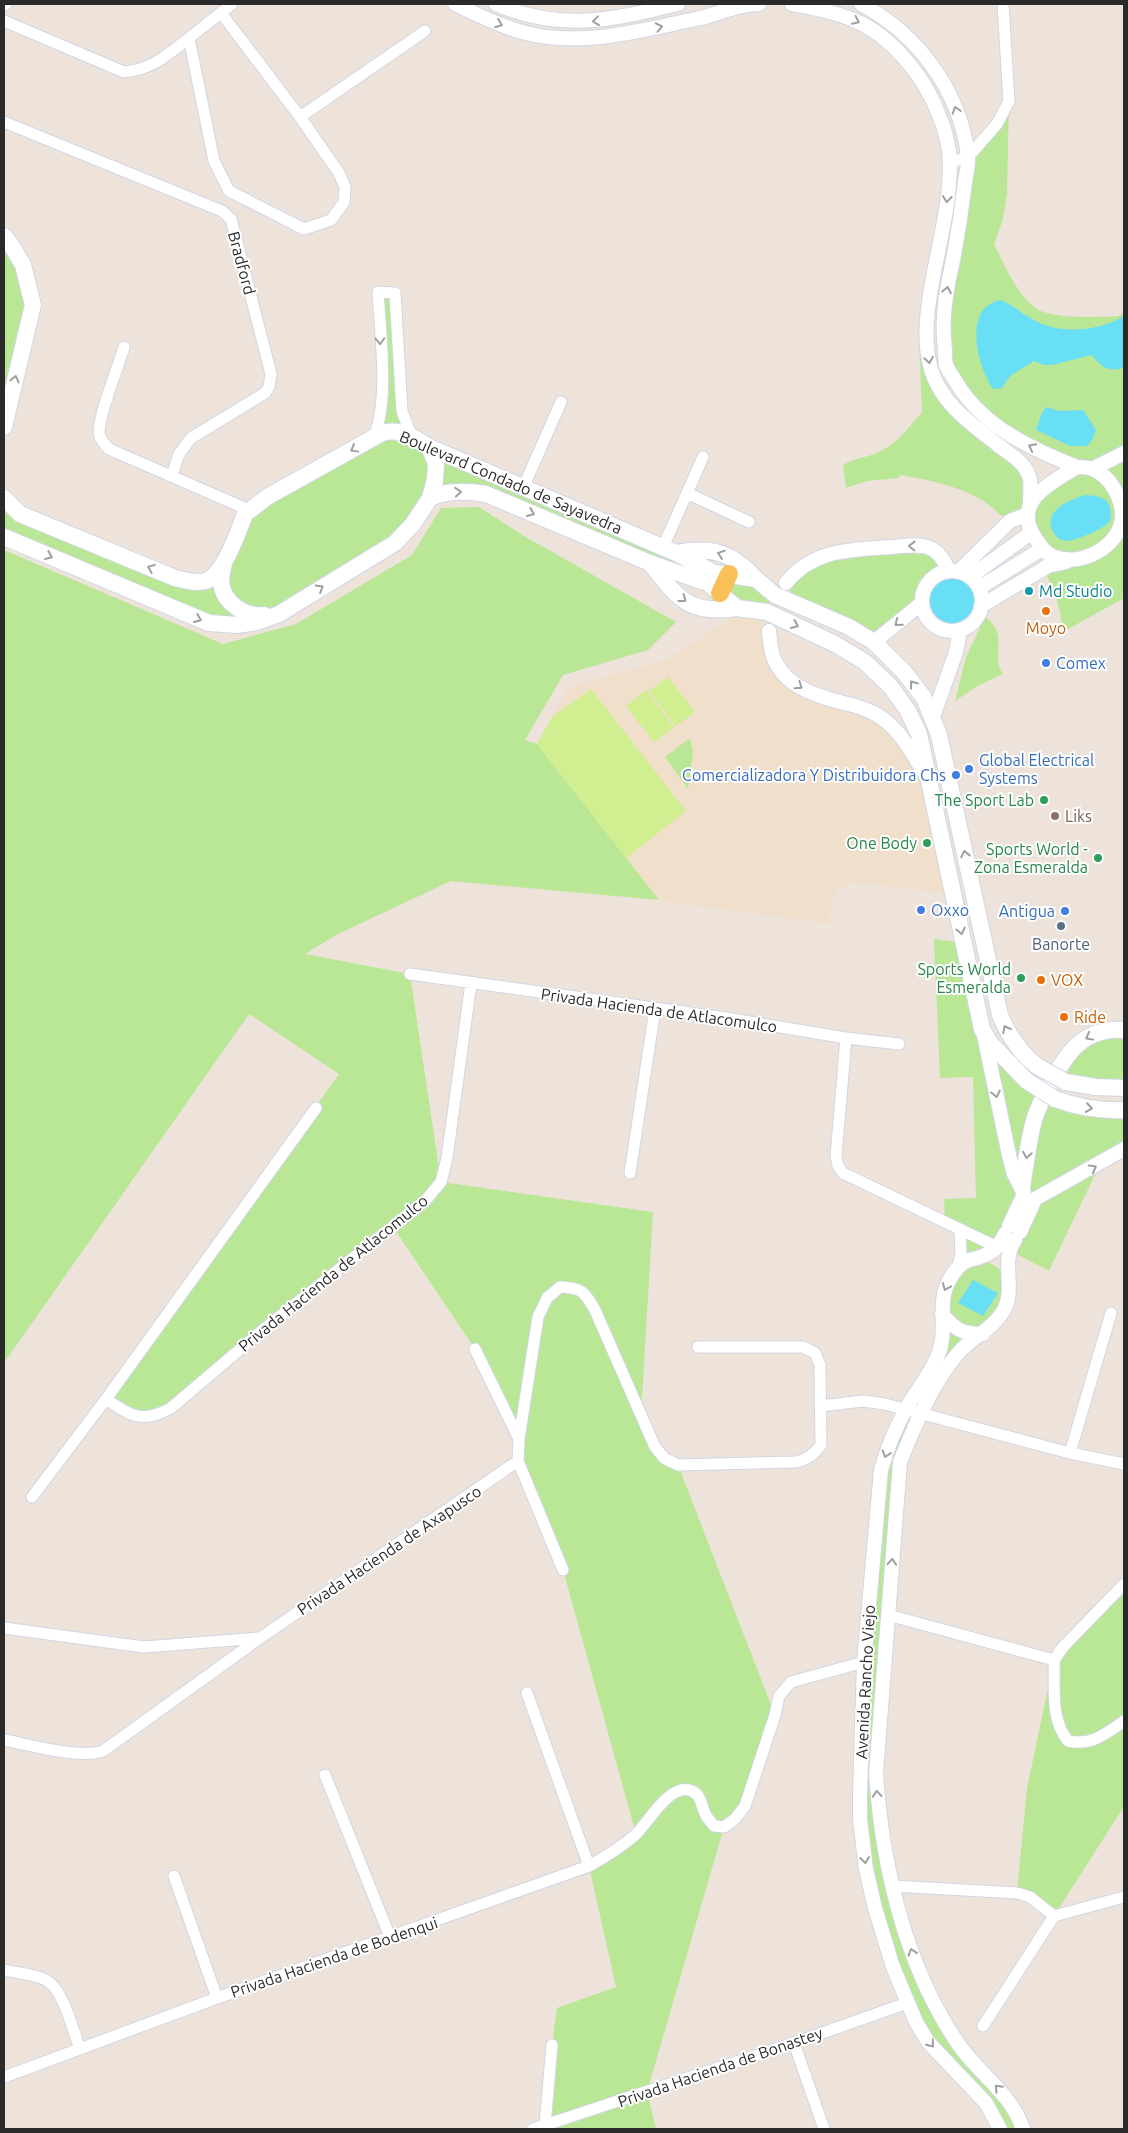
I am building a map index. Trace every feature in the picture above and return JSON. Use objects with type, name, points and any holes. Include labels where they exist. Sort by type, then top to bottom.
[{"type":"main road","points":[[4,236],[23,265],[33,305],[4,427]]},
{"type":"main road","name":"Boulevard Condado de Sayavedra","points":[[4,498],[20,514],[175,578],[206,581],[217,573],[224,562],[245,514],[249,510],[267,497],[373,438],[390,431],[411,435],[429,447],[670,550],[713,579]]},
{"type":"main road","points":[[4,537],[209,624],[237,626],[257,622],[279,614],[395,543],[413,524],[430,498],[435,480],[436,463],[429,447]]},
{"type":"main road","name":"Boulevard Condado de Sayavedra","points":[[430,498],[460,491],[486,494],[650,563],[713,579]]},
{"type":"main road","points":[[670,550],[697,549],[720,553],[743,565],[756,579]]},
{"type":"main road","points":[[224,562],[221,583],[228,599],[240,611],[255,616],[279,614]]},
{"type":"main road","name":"Boulevard Condado de Sayavedra","points":[[650,563],[670,588],[684,600],[698,608],[720,610],[737,608],[767,612],[843,648],[865,662],[891,687],[908,711],[920,734],[982,1029]]},
{"type":"main road","points":[[713,579],[756,579],[780,589],[874,642],[904,672],[924,698],[939,735],[1000,1015],[1008,1032],[1030,1061],[1066,1082],[1096,1087],[1124,1088]]},
{"type":"main road","points":[[713,579],[737,608]]},
{"type":"main road","points":[[767,612],[780,589]]},
{"type":"main road","points":[[982,1029],[990,1043],[1027,1081],[1055,1099],[1072,1105],[1110,1111],[1124,1110]]},
{"type":"main road","points":[[1027,1194],[1033,1123],[1038,1108],[1062,1061],[1079,1042],[1093,1034],[1108,1029],[1124,1030]]},
{"type":"street","points":[[4,21],[124,72],[139,70],[155,64],[232,4]]},
{"type":"street","points":[[455,4],[483,18],[522,32],[562,39],[607,37],[699,18],[750,4],[759,4]]},
{"type":"street","points":[[496,4],[515,12],[549,19],[588,22],[642,9],[678,4]]},
{"type":"street","points":[[792,4],[829,10],[857,20],[889,41],[925,84],[938,110],[950,162],[945,218],[928,308],[926,342],[931,370],[948,402],[1021,462],[1030,479],[1028,535],[1038,551],[1069,561]]},
{"type":"street","points":[[861,4],[883,16],[913,41],[935,70],[952,99],[962,128],[968,157],[960,225],[945,300],[942,330],[946,365],[963,394],[996,427],[1036,450],[1077,467],[1092,469],[1105,478],[1115,489],[1122,518],[1120,531],[1108,544],[1095,553],[1082,559],[1048,566],[981,606]]},
{"type":"street","points":[[950,162],[968,157],[997,124],[1009,101],[1003,4]]},
{"type":"street","points":[[189,38],[214,162],[229,191],[304,229],[331,220],[344,202],[345,187],[339,173],[300,117],[221,13]]},
{"type":"street","points":[[300,117],[425,31]]},
{"type":"street","name":"Bradford","points":[[4,122],[222,211],[231,219],[271,374],[269,387],[259,398],[191,438],[179,454],[172,475]]},
{"type":"street","points":[[373,438],[379,426],[383,406],[378,292],[396,293],[402,411],[411,435]]},
{"type":"street","points":[[124,347],[99,435],[109,449],[249,510]]},
{"type":"street","points":[[523,488],[561,402]]},
{"type":"street","points":[[1092,469],[1124,453]]},
{"type":"street","points":[[670,550],[687,493],[703,457]]},
{"type":"street","points":[[959,573],[1010,521],[1029,508],[1041,490],[1077,467]]},
{"type":"street","points":[[687,493],[749,522]]},
{"type":"street","points":[[780,589],[795,572],[810,562],[828,554],[844,550],[914,545],[930,548],[959,573],[979,588],[982,598],[977,618],[960,630],[950,631],[932,624],[926,617],[922,603],[924,590],[928,582],[936,576],[959,573],[990,563],[1028,535]]},
{"type":"street","points":[[979,588],[1038,551]]},
{"type":"street","points":[[874,642],[922,603]]},
{"type":"street","points":[[933,717],[956,652],[960,630]]},
{"type":"street","points":[[769,631],[772,655],[785,675],[799,688],[816,696],[859,707],[880,716],[897,731],[929,779]]},
{"type":"street","name":"Privada Hacienda de Atlacomulco","points":[[410,974],[898,1044]]},
{"type":"street","name":"Privada Hacienda de Atlacomulco","points":[[106,1399],[127,1413],[144,1417],[156,1416],[170,1408],[264,1329],[426,1201],[441,1182],[447,1158],[471,983]]},
{"type":"street","name":"Privada Hacienda de Atlacomulco","points":[[630,1174],[656,1009]]},
{"type":"street","points":[[982,1029],[1008,1155],[1027,1194],[1124,1149]]},
{"type":"street","points":[[846,1038],[836,1156],[838,1166],[843,1173],[960,1230],[1009,1236]]},
{"type":"street","points":[[32,1497],[106,1399],[316,1108]]},
{"type":"street","name":"Avenida Rancho Viejo","points":[[1022,2129],[1018,2116],[1009,2100],[959,2045],[936,2009],[914,1959],[893,1886],[879,1818],[876,1773],[900,1462],[920,1414],[952,1361],[961,1350],[995,1323],[1005,1309],[1009,1293],[1009,1236],[1021,1213],[1027,1194]]},
{"type":"street","points":[[958,1266],[961,1254],[960,1230]]},
{"type":"street","points":[[958,1266],[970,1258],[991,1253],[1009,1236]]},
{"type":"street","points":[[981,1256],[1001,1266],[1008,1275]]},
{"type":"street","name":"Avenida Rancho Viejo","points":[[958,1266],[949,1280],[943,1296],[943,1341],[938,1356],[906,1410],[887,1450],[881,1470],[862,1694],[860,1819],[866,1869],[875,1908],[893,1967],[907,2003],[928,2042],[986,2103],[1000,2129]]},
{"type":"street","points":[[563,1570],[518,1461],[519,1439],[538,1316],[547,1298],[560,1287],[577,1288],[588,1297],[596,1310],[644,1424],[655,1447],[664,1458],[678,1464],[795,1462],[805,1460],[815,1453],[821,1445],[820,1365],[815,1353],[803,1347],[698,1347]]},
{"type":"street","points":[[1070,1453],[1111,1313]]},
{"type":"street","points":[[942,1314],[953,1326],[967,1334],[983,1334]]},
{"type":"street","points":[[475,1349],[519,1439]]},
{"type":"street","points":[[820,1406],[864,1401],[885,1404],[1070,1453],[1124,1464]]},
{"type":"street","name":"Privada Hacienda de Axapusco","points":[[4,1740],[78,1753],[92,1754],[103,1751],[260,1638],[518,1461]]},
{"type":"street","points":[[1124,1584],[1062,1647],[1054,1660],[1056,1717],[1059,1730],[1068,1741],[1082,1744],[1088,1742],[1124,1721]]},
{"type":"street","points":[[870,1593],[890,1593]]},
{"type":"street","points":[[888,1615],[1054,1660]]},
{"type":"street","points":[[4,1628],[144,1646],[260,1638]]},
{"type":"street","name":"Privada Hacienda de Bodenqui","points":[[4,2077],[217,1998],[589,1866],[615,1852],[636,1834],[672,1794],[682,1789],[693,1791],[702,1802],[706,1816],[714,1826],[724,1827],[745,1806],[775,1716],[779,1696],[784,1688],[791,1682],[864,1662]]},
{"type":"street","points":[[527,1693],[589,1866]]},
{"type":"street","points":[[862,1694],[882,1694]]},
{"type":"street","name":"Privada Hacienda de Bodenqui","points":[[325,1775],[390,1937]]},
{"type":"street","name":"Privada Hacienda de Bodenqui","points":[[174,1876],[217,1998]]},
{"type":"street","points":[[893,1886],[1017,1893],[1030,1896],[1054,1916]]},
{"type":"street","points":[[983,2026],[1054,1916],[1124,1897]]},
{"type":"street","points":[[4,1970],[37,1977],[47,1981],[55,1988],[80,2049]]},
{"type":"street","name":"Privada Hacienda de Bonastey","points":[[533,2129],[794,2043],[907,2003]]},
{"type":"street","points":[[916,2022],[925,2024],[932,2020],[936,2009]]},
{"type":"street","points":[[794,2043],[824,2129]]},
{"type":"street","points":[[545,2125],[552,2045]]},
{"type":"shaded area","points":[[745,610],[756,612],[769,631],[785,675],[880,716],[929,779],[954,894],[852,882],[834,891],[829,924],[659,900],[537,744],[569,687],[666,660]]},
{"type":"green space","points":[[1009,101],[1007,193],[1003,219],[994,244],[1011,278],[1027,301],[1034,307],[1051,314],[1074,317],[1098,317],[1118,316],[1124,313],[1124,598],[1063,632],[1057,601],[1044,571],[1053,557],[1028,514],[1010,521],[975,496],[955,488],[900,475],[899,478],[867,481],[846,488],[843,465],[852,460],[874,454],[892,444],[922,412],[919,340],[928,308],[926,342],[947,402],[1021,462],[1030,501],[1077,467],[996,427],[946,365],[943,330],[968,157]]},
{"type":"green space","points":[[4,236],[29,284],[4,427]]},
{"type":"green space","points":[[378,292],[395,293],[402,411],[411,435],[676,553],[698,580],[486,494],[437,495],[413,524],[279,614],[237,625],[4,537],[4,498],[20,514],[206,581],[245,514],[379,426]]},
{"type":"green space","points":[[479,507],[524,536],[676,622],[648,650],[563,675],[525,740],[537,744],[659,900],[451,881],[338,934],[305,954],[410,974],[441,1182],[653,1212],[641,1416],[655,1447],[678,1465],[775,1715],[745,1806],[724,1827],[647,2092],[656,2129],[546,2129],[552,2045],[557,2008],[616,1987],[589,1866],[636,1834],[563,1570],[518,1461],[519,1439],[475,1349],[393,1227],[171,1408],[144,1417],[106,1399],[339,1074],[249,1014],[4,1363],[4,550],[223,644],[296,624],[412,555],[441,508]]},
{"type":"green space","points":[[915,545],[942,558],[949,571],[931,581],[925,589],[922,599],[874,642],[798,606],[786,583],[810,562]]},
{"type":"green space","points":[[729,574],[775,595],[767,612],[729,602]]},
{"type":"green space","points":[[979,613],[989,620],[998,635],[998,659],[1003,674],[979,685],[955,701],[966,657],[980,628],[977,618]]},
{"type":"green space","points":[[668,677],[695,712],[676,726],[649,691]]},
{"type":"green space","points":[[591,689],[686,811],[626,858],[537,744],[552,717]]},
{"type":"green space","points":[[646,690],[674,727],[654,742],[626,706]]},
{"type":"green space","points":[[690,738],[693,752],[688,789],[665,757]]},
{"type":"green space","points":[[934,939],[964,943],[982,1029],[1055,1099],[1124,1110],[1124,1149],[1100,1164],[1049,1271],[1010,1251],[1015,1240],[1016,1211],[981,1257],[1008,1275],[995,1323],[961,1350],[900,1461],[879,1818],[926,1989],[1023,2129],[1000,2129],[928,2042],[893,1967],[860,1819],[881,1470],[938,1356],[942,1314],[958,1266],[960,1230],[945,1222],[944,1199],[976,1198],[973,1077],[940,1078]]},
{"type":"green space","points":[[1124,1030],[1124,1088],[1066,1082],[1062,1061],[1079,1043]]},
{"type":"green space","points":[[1124,1584],[1123,1808],[1054,1916],[1017,1893],[1027,1788],[1054,1660]]},
{"type":"water","points":[[1001,300],[1037,322],[1062,329],[1084,329],[1105,325],[1124,316],[1124,368],[1105,368],[1092,355],[1052,365],[1044,365],[1034,361],[1010,376],[1002,388],[993,389],[987,379],[978,353],[977,325],[981,314],[989,305]]},
{"type":"water","points":[[1046,407],[1060,411],[1083,410],[1096,430],[1093,439],[1087,446],[1070,446],[1036,430]]},
{"type":"water","points":[[1085,495],[1100,497],[1107,501],[1111,513],[1109,522],[1096,531],[1076,539],[1064,541],[1059,539],[1050,523],[1052,517],[1061,505]]},
{"type":"water","points":[[952,571],[969,576],[977,584],[982,601],[977,618],[969,626],[952,631],[935,626],[927,618],[922,601],[927,584],[935,576]]},
{"type":"water","points":[[973,1280],[998,1293],[983,1316],[958,1303]]},
{"type":"place","name":"Md Studio","points":[[1029,591]]},
{"type":"place","name":"Moyo","points":[[1046,611]]},
{"type":"place","name":"Comex","points":[[1046,663]]},
{"type":"place","name":"Global Electrical Systems","points":[[969,769]]},
{"type":"place","name":"Comercializadora Y Distribuidora Chs","points":[[956,775]]},
{"type":"place","name":"The Sport Lab","points":[[1044,800]]},
{"type":"place","name":"Liks","points":[[1055,816]]},
{"type":"place","name":"One Body","points":[[927,843]]},
{"type":"place","name":"Sports World - Zona Esmeralda","points":[[1098,858]]},
{"type":"place","name":"Oxxo","points":[[921,910]]},
{"type":"place","name":"Antigua","points":[[1065,911]]},
{"type":"place","name":"Banorte","points":[[1061,926]]},
{"type":"place","name":"Sports World Esmeralda","points":[[1021,978]]},
{"type":"place","name":"VOX","points":[[1041,980]]},
{"type":"place","name":"Ride","points":[[1064,1017]]}]
